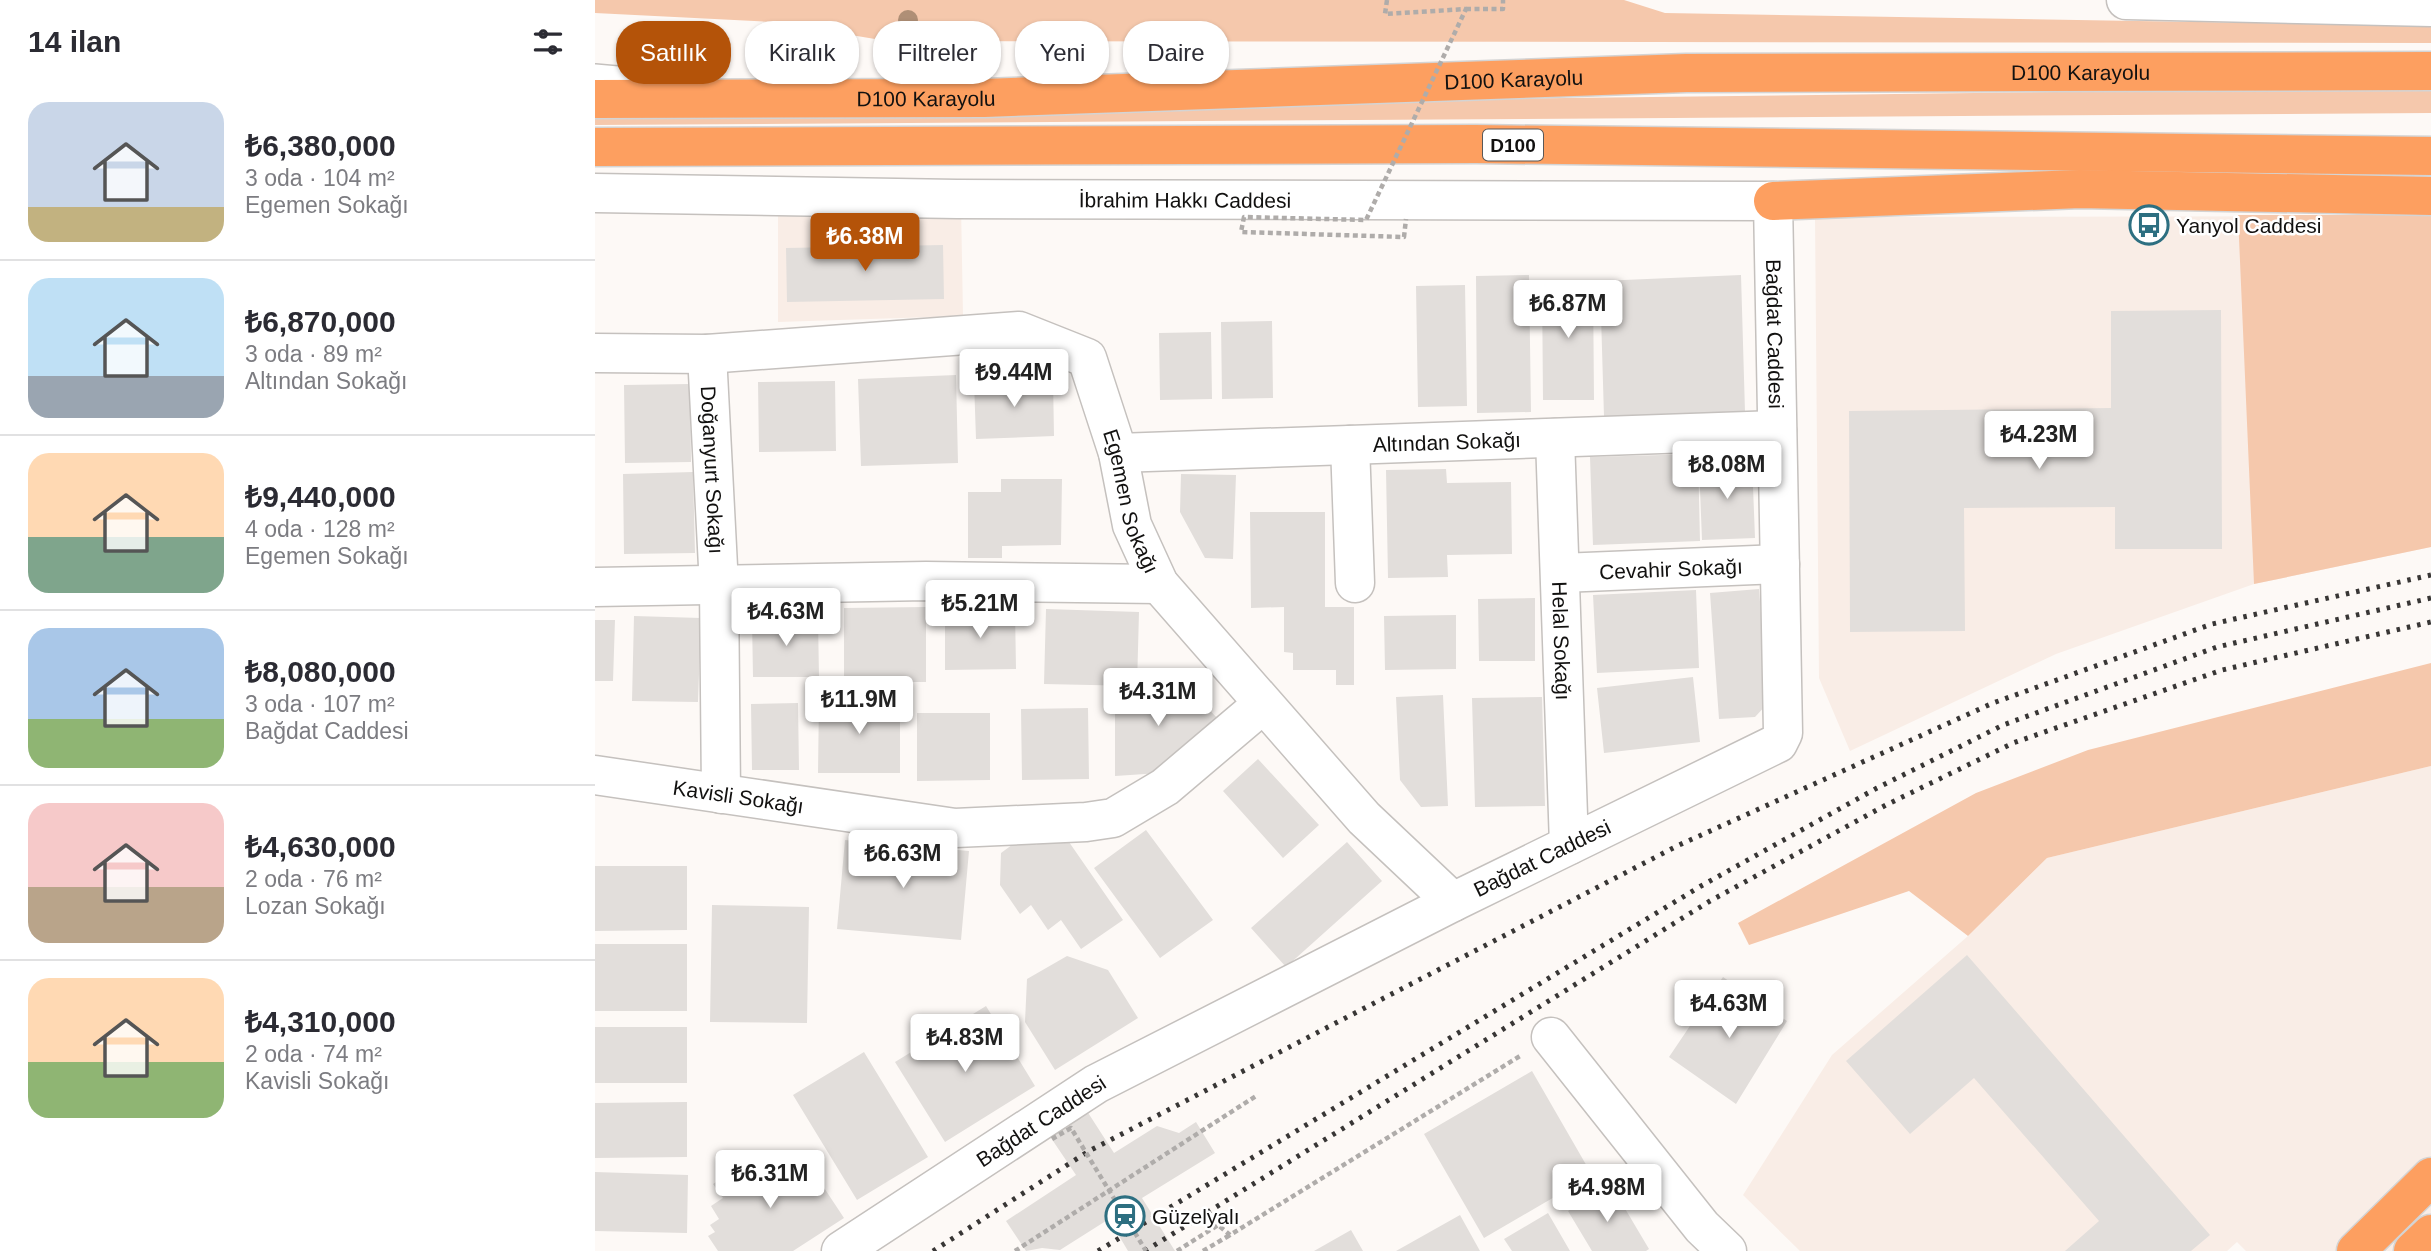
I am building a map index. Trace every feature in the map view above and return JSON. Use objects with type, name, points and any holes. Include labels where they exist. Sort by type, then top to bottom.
[{"type":"highway","name":"D100 Karayolu","points":[[595,99],[984,98],[1686,73],[2431,71]]},
{"type":"highway","name":"D100","points":[[595,147],[1476,144],[2431,156]]},
{"type":"highway","points":[[1773,201],[2080,189],[2431,196]]},
{"type":"highway","points":[[2355,1251],[2431,1177]]},
{"type":"highway","points":[[2413,1251],[2431,1234]]},
{"type":"street","points":[[2126,0],[2431,7]]},
{"type":"street","name":"İbrahim Hakkı Caddesi","points":[[595,193],[957,199],[1773,201]]},
{"type":"street","name":"Bağdat Caddesi","points":[[841,1251],[1096,1084],[1453,902],[1778,743],[1783,733],[1773,201]]},
{"type":"street","name":"Egemen Sokağı","points":[[595,353],[707,354],[1019,331],[1087,358],[1118,453],[1132,524],[1159,584],[1364,818],[1453,902]]},
{"type":"street","name":"Doğanyurt Sokağı","points":[[707,354],[719,586],[721,794]]},
{"type":"street","name":"Altından Sokağı","points":[[1118,453],[1777,430]]},
{"type":"street","name":"Helal Sokağı","points":[[1555,438],[1569,845]]},
{"type":"street","points":[[1350,445],[1355,583]]},
{"type":"street","name":"Cevahir Sokağı","points":[[1561,573],[1780,564]]},
{"type":"street","points":[[595,587],[926,581],[1159,584]]},
{"type":"street","name":"Kavisli Sokağı","points":[[595,775],[955,828],[1113,818],[1165,787],[1263,704]]},
{"type":"street","points":[[1551,1037],[1702,1227],[1727,1251]]},
{"type":"lane","points":[[2431,0],[2431,7]]},
{"type":"lane","points":[[595,75],[839,97]]},
{"type":"path","points":[[1387,0],[1385,14],[1503,9],[1503,0]]},
{"type":"path","points":[[1406,219],[1404,237],[1241,232],[1244,217],[1366,220],[1466,9]]},
{"type":"path","points":[[1203,1251],[1551,1037]]},
{"type":"path","points":[[1015,1251],[1256,1096]]},
{"type":"path","points":[[1052,1139],[1071,1128],[1146,1251]]},
{"type":"path","points":[[1177,1251],[1218,1225],[1230,1235]]},
{"type":"shaded area","points":[[595,0],[1624,0],[1665,13],[2431,26],[2431,43],[1229,41],[1229,21],[1123,21],[1123,41],[1109,41],[1109,21],[1015,21],[1015,41],[1001,41],[1001,21],[873,21],[873,39],[859,36],[859,21],[753,21],[595,13]]},
{"type":"shaded area","points":[[2431,90],[2431,113],[595,125],[595,102],[1404,100]]},
{"type":"shaded area","points":[[778,204],[961,204],[963,316],[778,322]]},
{"type":"shaded area","points":[[2238,215],[2431,215],[2431,547],[2254,584]]},
{"type":"shaded area","points":[[2431,216],[2431,547],[2254,584],[2056,654],[1850,751],[1819,678],[1815,217]]},
{"type":"shaded area","points":[[2431,663],[2431,766],[2047,858],[1968,936],[1909,891],[1749,945],[1738,923],[1976,793],[2088,750]]},
{"type":"shaded area","points":[[2431,766],[2431,1251],[2246,1251],[2237,1242],[2227,1251],[1800,1251],[1743,1195],[1832,1055],[1968,936],[2047,858]]},
{"type":"building","points":[[943,245],[944,299],[787,302],[786,248]]},
{"type":"building","points":[[1529,275],[1531,412],[1477,413],[1476,276]]},
{"type":"building","points":[[1741,275],[1745,412],[1604,417],[1600,281]]},
{"type":"building","points":[[1542,281],[1593,281],[1594,400],[1543,400]]},
{"type":"building","points":[[1465,285],[1467,406],[1418,407],[1416,286]]},
{"type":"building","points":[[2221,310],[2222,549],[2115,549],[2115,507],[1964,508],[1965,631],[1850,632],[1849,411],[2111,408],[2111,311]]},
{"type":"building","points":[[1272,321],[1273,398],[1222,399],[1221,322]]},
{"type":"building","points":[[1211,332],[1212,399],[1160,400],[1159,333]]},
{"type":"building","points":[[956,375],[958,463],[861,466],[858,379]]},
{"type":"building","points":[[1053,379],[1054,436],[976,439],[974,381]]},
{"type":"building","points":[[835,381],[836,451],[759,452],[758,382]]},
{"type":"building","points":[[690,384],[691,462],[625,463],[624,385]]},
{"type":"building","points":[[1698,454],[1700,541],[1593,545],[1590,457]]},
{"type":"building","points":[[1752,461],[1755,538],[1702,540],[1699,464]]},
{"type":"building","points":[[1446,469],[1447,483],[1511,482],[1512,554],[1447,555],[1448,577],[1388,578],[1386,470]]},
{"type":"building","points":[[693,472],[695,553],[624,554],[623,474]]},
{"type":"building","points":[[1181,474],[1236,475],[1233,559],[1205,558],[1180,512]]},
{"type":"building","points":[[1001,479],[1062,479],[1061,545],[1002,546],[1002,558],[968,558],[968,492],[1001,492]]},
{"type":"building","points":[[1250,512],[1325,512],[1325,607],[1354,607],[1354,685],[1336,685],[1336,670],[1293,670],[1293,653],[1284,652],[1284,607],[1251,608]]},
{"type":"building","points":[[1759,589],[1768,703],[1755,717],[1719,719],[1710,593]]},
{"type":"building","points":[[1696,590],[1699,668],[1597,673],[1593,595]]},
{"type":"building","points":[[1535,598],[1535,661],[1479,661],[1478,599]]},
{"type":"building","points":[[926,607],[926,682],[844,682],[844,608]]},
{"type":"building","points":[[1046,609],[1139,612],[1137,686],[1044,684]]},
{"type":"building","points":[[1015,610],[1016,669],[945,670],[945,611]]},
{"type":"building","points":[[1456,615],[1456,669],[1385,670],[1384,616]]},
{"type":"building","points":[[634,616],[701,618],[698,702],[632,701]]},
{"type":"building","points":[[818,619],[819,677],[753,677],[752,620]]},
{"type":"building","points":[[595,620],[615,620],[613,681],[595,681]]},
{"type":"building","points":[[1177,676],[1220,721],[1160,773],[1115,776],[1115,698],[1150,696]]},
{"type":"building","points":[[1693,677],[1700,742],[1604,753],[1597,688]]},
{"type":"building","points":[[1443,695],[1448,806],[1421,807],[1400,780],[1396,697]]},
{"type":"building","points":[[1542,697],[1545,806],[1475,807],[1472,698]]},
{"type":"building","points":[[819,699],[900,699],[900,773],[818,773]]},
{"type":"building","points":[[798,703],[799,770],[752,770],[751,704]]},
{"type":"building","points":[[1088,708],[1089,779],[1022,780],[1021,709]]},
{"type":"building","points":[[917,713],[990,713],[990,780],[917,781]]},
{"type":"building","points":[[1258,759],[1319,825],[1283,858],[1223,791]]},
{"type":"building","points":[[1060,829],[1123,920],[1081,949],[1061,920],[1048,930],[1031,905],[1020,914],[1000,885],[1001,853],[1028,833],[1036,845]]},
{"type":"building","points":[[1146,830],[1213,920],[1160,958],[1094,868]]},
{"type":"building","points":[[845,840],[969,851],[961,940],[837,929]]},
{"type":"building","points":[[1347,842],[1382,881],[1286,967],[1251,928]]},
{"type":"building","points":[[595,866],[687,866],[687,930],[595,931]]},
{"type":"building","points":[[712,905],[809,907],[807,1023],[710,1022]]},
{"type":"building","points":[[595,944],[687,944],[687,1011],[595,1011]]},
{"type":"building","points":[[1967,955],[2210,1235],[2191,1251],[2065,1251],[2099,1221],[1974,1078],[1910,1134],[1846,1061]]},
{"type":"building","points":[[1067,956],[1108,970],[1138,1018],[1055,1070],[1025,1022],[1027,979]]},
{"type":"building","points":[[1723,977],[1787,1021],[1736,1104],[1669,1057]]},
{"type":"building","points":[[986,1006],[1035,1086],[945,1142],[895,1062]]},
{"type":"building","points":[[595,1027],[687,1027],[687,1083],[595,1083]]},
{"type":"building","points":[[864,1052],[928,1157],[857,1200],[793,1095]]},
{"type":"building","points":[[1532,1071],[1592,1175],[1484,1238],[1424,1134]]},
{"type":"building","points":[[687,1102],[687,1157],[595,1158],[595,1103]]},
{"type":"building","points":[[1085,1108],[1114,1153],[1157,1126],[1179,1133],[1196,1122],[1215,1153],[1142,1198],[1175,1251],[1128,1251],[1109,1219],[1060,1250],[1042,1248],[1026,1251],[1006,1221],[1076,1175],[1047,1132]]},
{"type":"building","points":[[759,1154],[779,1184],[809,1165],[844,1218],[793,1251],[718,1251],[708,1236],[715,1232],[710,1225],[719,1219],[711,1206],[723,1198],[713,1184]]},
{"type":"building","points":[[595,1172],[688,1175],[687,1233],[595,1231]]},
{"type":"building","points":[[1611,1185],[1649,1249],[1646,1251],[1592,1251],[1568,1211]]},
{"type":"building","points":[[1548,1213],[1570,1251],[1512,1251],[1504,1239]]},
{"type":"building","points":[[1460,1215],[1480,1251],[1396,1251]]},
{"type":"building","points":[[1351,1230],[1363,1251],[1314,1251]]},
{"type":"railway","points":[[933,1251],[1089,1151],[1677,846],[1993,703],[2212,624],[2431,575]]},
{"type":"railway","points":[[1098,1251],[1701,886],[1877,788],[2003,725],[2217,647],[2431,598]]},
{"type":"railway","points":[[1145,1251],[1710,901],[1886,805],[2013,743],[2222,670],[2431,622]]},
{"type":"place","name":"Yanyol Caddesi","points":[[2149,225]]},
{"type":"place","name":"Güzelyalı","points":[[1125,1216]]}]
